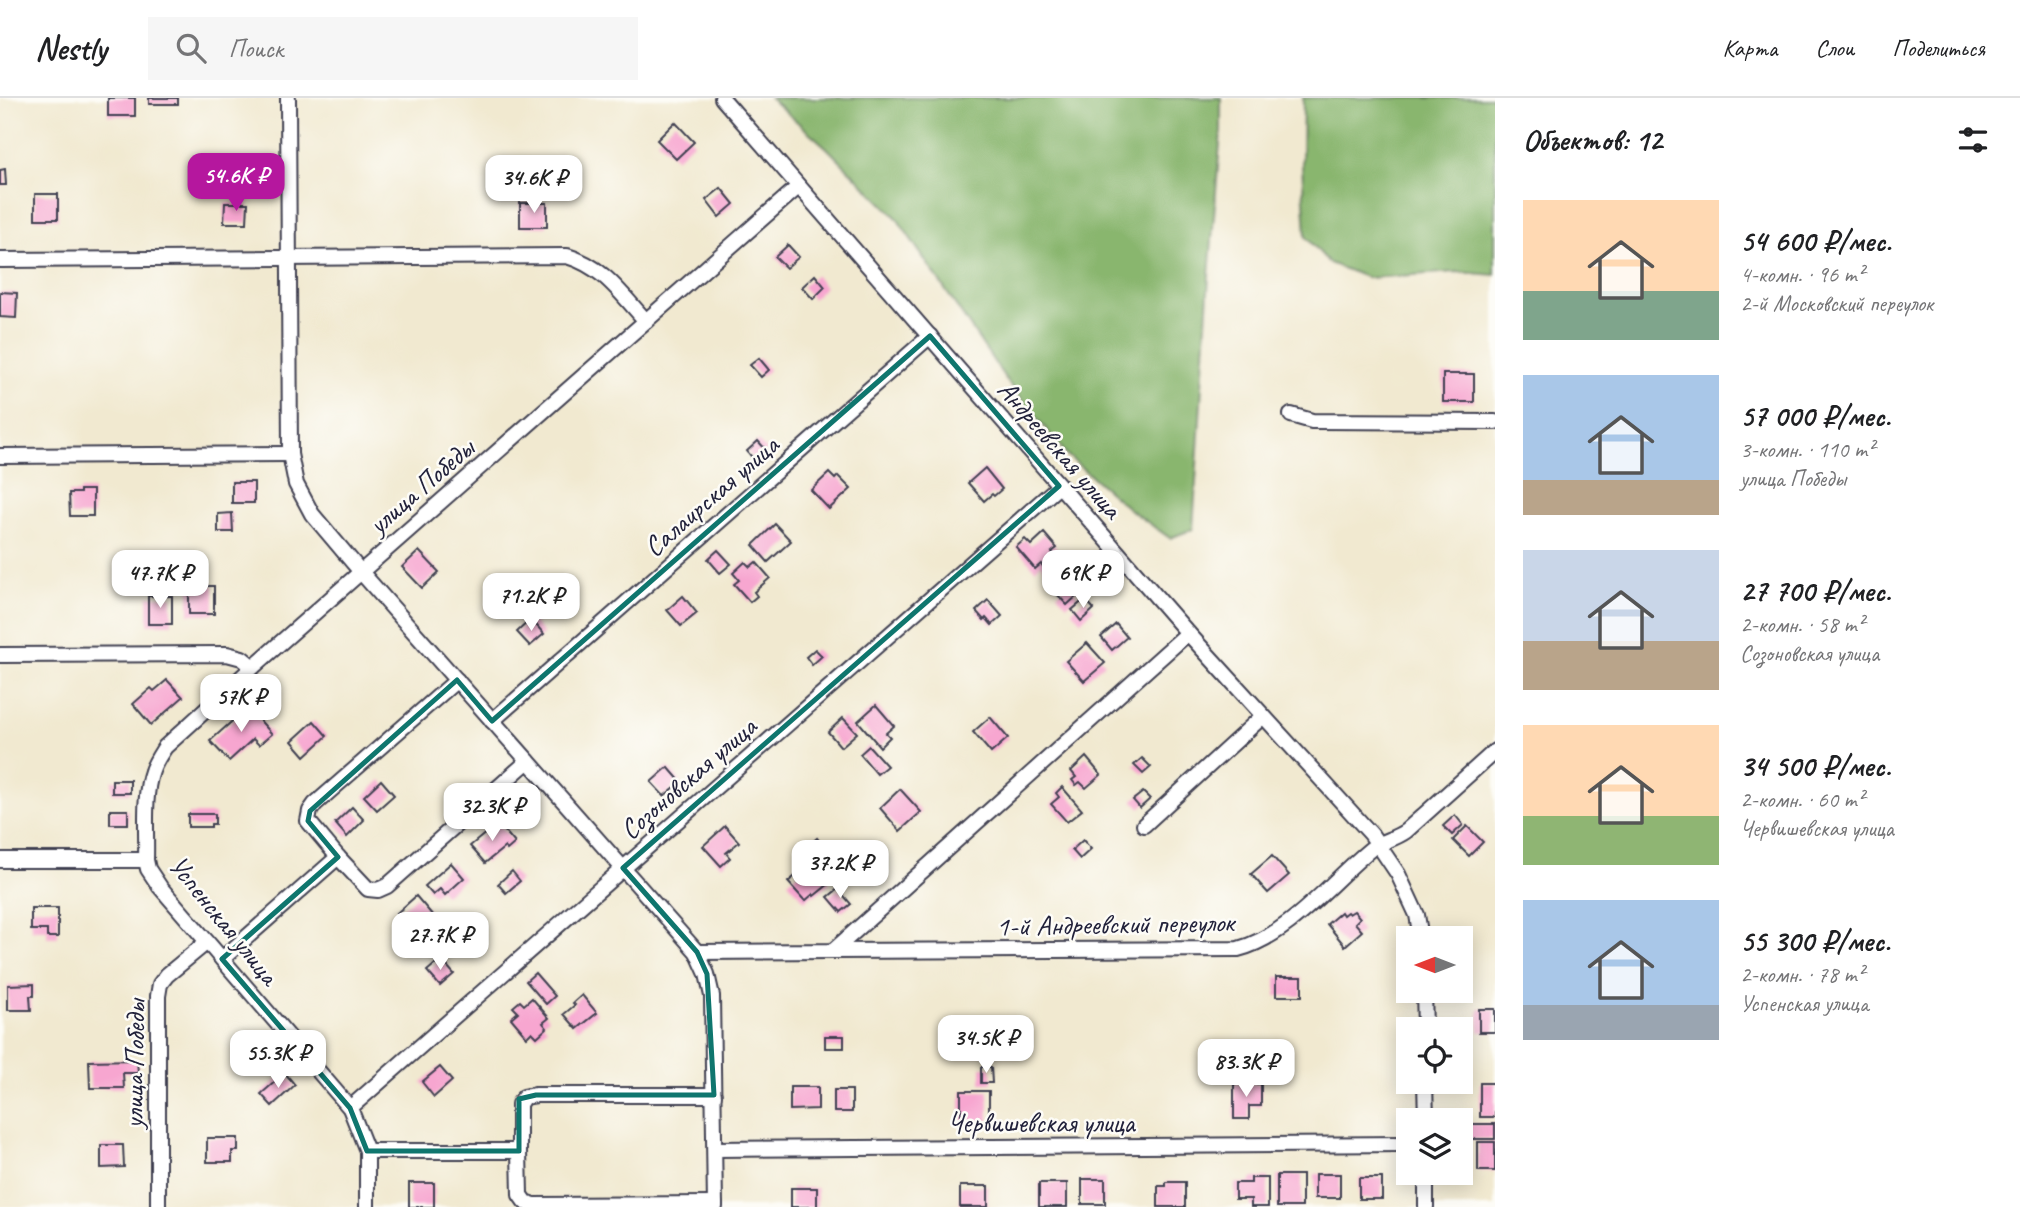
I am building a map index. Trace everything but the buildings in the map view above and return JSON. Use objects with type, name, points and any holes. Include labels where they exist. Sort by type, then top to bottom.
[{"type":"street","points":[[288,98],[290,454],[296,484],[312,514],[361,572],[697,952],[707,974],[712,996],[714,1095],[715,1149],[715,1205],[534,1205],[525,1202],[520,1195],[519,1104],[524,1097],[714,1095]]},
{"type":"street","name":"Андреевская улица","points":[[722,98],[1188,633],[1371,834],[1398,874],[1417,915],[1419,926]]},
{"type":"street","name":"улица Победы","points":[[146,860],[150,774],[165,747],[798,187]]},
{"type":"street","points":[[0,260],[567,256],[584,261],[598,270],[646,321]]},
{"type":"street","name":"Салаирская улица","points":[[492,721],[930,336]]},
{"type":"street","points":[[1291,415],[1312,421],[1495,422]]},
{"type":"street","points":[[0,456],[290,454]]},
{"type":"street","name":"Созоновская улица","points":[[351,1108],[1059,486]]},
{"type":"street","points":[[833,951],[1188,633]]},
{"type":"street","points":[[0,655],[227,654],[242,658],[253,667]]},
{"type":"street","points":[[457,680],[310,811],[308,821],[338,857],[368,889],[378,890],[387,886],[528,761]]},
{"type":"street","points":[[1144,825],[1264,716]]},
{"type":"street","name":"1-й Андреевский переулок","points":[[697,952],[1238,949],[1258,943],[1276,932],[1379,845],[1406,831],[1495,751]]},
{"type":"street","points":[[222,959],[338,857]]},
{"type":"street","name":"Успенская улица","points":[[0,860],[146,860],[153,879],[351,1108],[366,1151],[367,1207]]},
{"type":"street","name":"улица Победы","points":[[159,1207],[160,984],[207,942]]},
{"type":"street","name":"Червишевская улица","points":[[715,1149],[1396,1144]]},
{"type":"street","points":[[366,1151],[519,1151]]},
{"type":"street","points":[[1426,1185],[1426,1207]]},
{"type":"highlighted area","points":[[930,336],[1059,486],[623,868],[697,952],[707,974],[714,1095],[536,1095],[519,1099],[519,1151],[367,1151],[350,1108],[222,959],[338,857],[308,821],[310,811],[457,680],[492,721]]},
{"type":"green space","points":[[770,98],[1221,98],[1221,131],[1193,529],[1170,538],[1129,509],[1068,456],[1009,384],[896,217],[826,147]]},
{"type":"green space","points":[[1303,98],[1495,98],[1495,275],[1457,272],[1368,278],[1329,263],[1306,237],[1302,164]]}]
